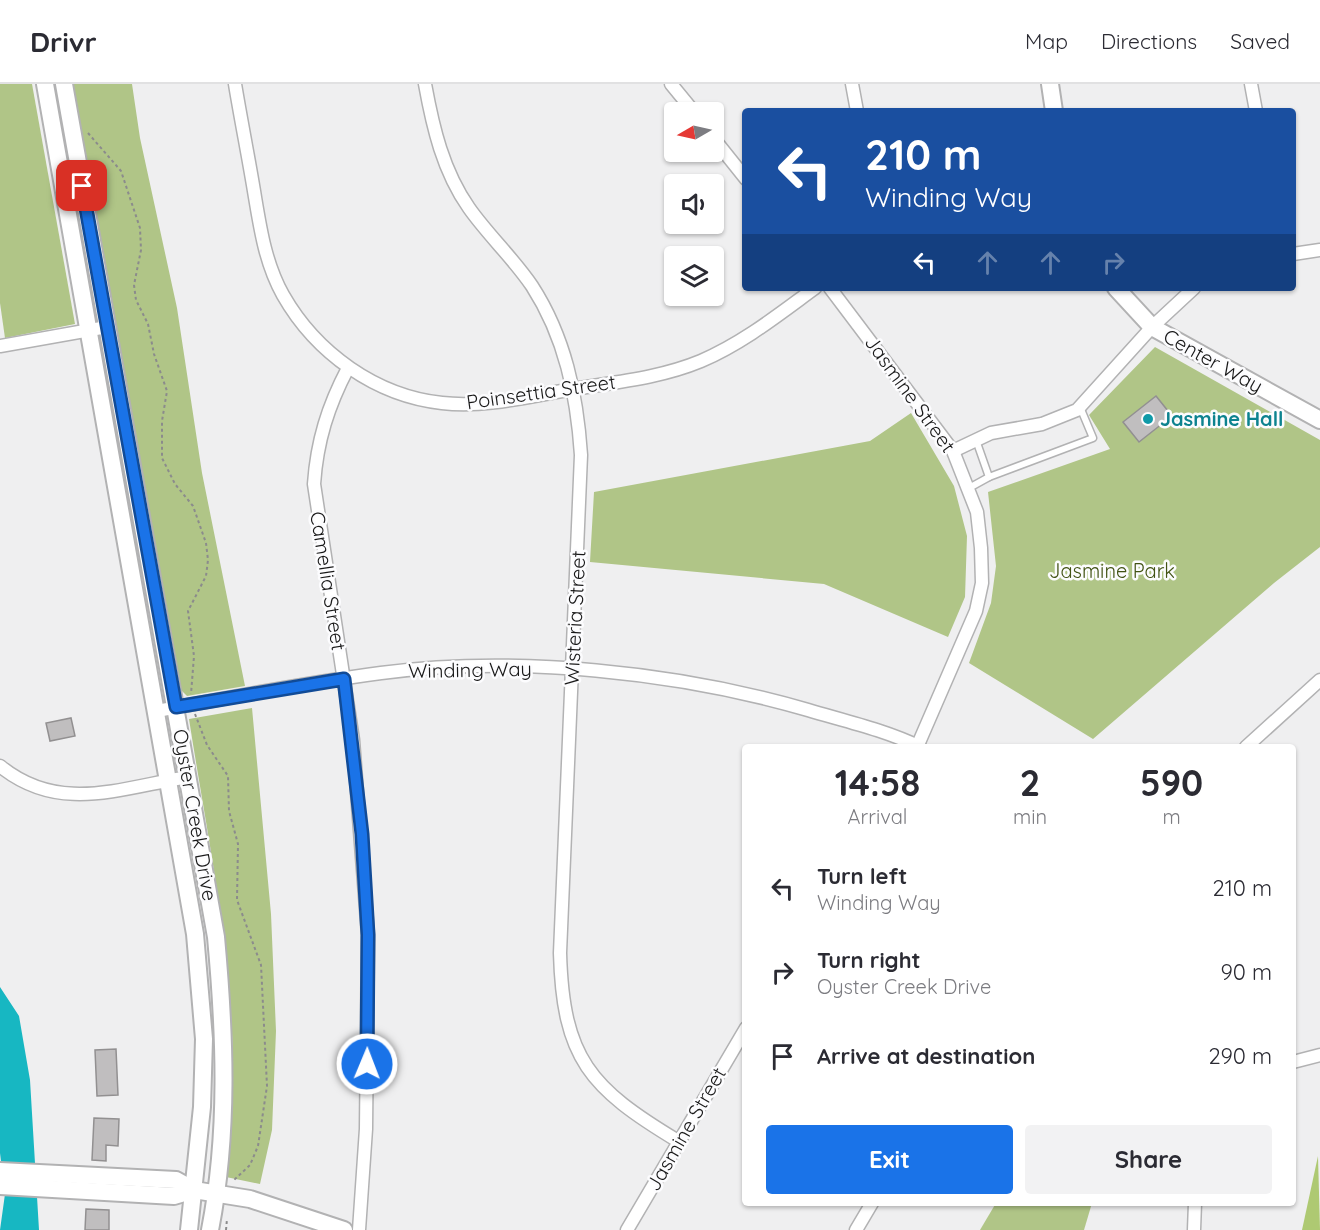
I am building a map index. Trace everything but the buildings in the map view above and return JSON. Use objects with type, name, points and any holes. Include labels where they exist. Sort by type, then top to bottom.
[{"type":"main road","name":"Oyster Creek Drive","points":[[45,84],[195,934],[204,1039],[202,1107],[189,1230]]},
{"type":"main road","name":"Oyster Creek Drive","points":[[64,84],[216,937],[224,1024],[223,1193],[210,1230]]},
{"type":"main road","points":[[1050,84],[1054,108]]},
{"type":"main road","name":"Center Way","points":[[1119,291],[1152,327],[1320,420]]},
{"type":"main road","points":[[0,1171],[74,1184]]},
{"type":"main road","points":[[0,1186],[74,1184],[175,1188],[223,1193],[344,1230]]},
{"type":"street","name":"Poinsettia Street","points":[[235,84],[269,264],[283,295],[318,341],[348,368],[401,393],[444,404],[484,403],[660,375],[700,361],[749,336],[811,291]]},
{"type":"street","name":"Wisteria Street","points":[[425,84],[435,138],[445,164],[469,208],[533,288],[550,321],[575,389],[581,455],[560,952],[561,993],[565,1016],[582,1059],[611,1097],[632,1113],[678,1141]]},
{"type":"street","points":[[671,84],[686,102]]},
{"type":"street","points":[[852,84],[856,108]]},
{"type":"street","points":[[1251,84],[1255,108]]},
{"type":"street","points":[[724,152],[742,174]]},
{"type":"street","points":[[1296,254],[1320,250]]},
{"type":"street","name":"Jasmine Street","points":[[832,291],[953,451],[969,488],[978,521],[982,583],[976,611],[919,744]]},
{"type":"street","points":[[953,451],[991,433],[1057,419],[1080,407],[1152,327],[1191,291]]},
{"type":"street","points":[[0,346],[107,327]]},
{"type":"street","name":"Camellia Street","points":[[348,368],[324,419],[316,454],[314,484],[344,679],[362,834],[368,935],[366,1139],[359,1230]]},
{"type":"street","name":"Winding Way","points":[[157,711],[381,673],[441,668],[572,670],[651,676],[760,696],[909,744]]},
{"type":"street","points":[[1249,744],[1320,680]]},
{"type":"street","points":[[0,766],[33,788],[62,795],[95,793],[188,777]]},
{"type":"street","name":"Jasmine Street","points":[[627,1230],[742,1035]]},
{"type":"street","points":[[1296,1061],[1320,1055]]},
{"type":"street","points":[[856,1230],[870,1206]]},
{"type":"street","points":[[1194,1230],[1195,1206]]},
{"type":"lane","points":[[969,488],[989,477],[1094,438],[1080,407]]},
{"type":"lane","points":[[976,440],[989,477]]},
{"type":"path","points":[[85,126],[91,138],[121,171],[140,228],[141,250],[134,285],[136,300],[148,324],[154,354],[167,391],[162,421],[162,458],[175,484],[193,506],[206,543],[208,560],[206,576],[188,611],[195,656],[190,689],[197,725],[228,776],[229,811],[238,843],[237,900],[261,965],[267,1086],[258,1146],[250,1165],[223,1193],[226,1230]]},
{"type":"green space","points":[[0,84],[32,84],[75,324],[5,338],[0,303]]},
{"type":"green space","points":[[71,84],[132,84],[140,138],[177,308],[202,473],[245,686],[187,696],[179,688]]},
{"type":"green space","name":"Jasmine Park","points":[[1155,347],[1320,440],[1320,547],[1274,583],[1093,739],[969,663],[991,603],[996,566],[988,492],[1110,449],[1089,415]]},
{"type":"green space","points":[[911,413],[954,486],[967,536],[965,597],[948,637],[824,584],[590,562],[594,492],[870,441]]},
{"type":"green space","points":[[252,708],[271,914],[276,1031],[272,1130],[260,1184],[226,1177],[232,1119],[233,1061],[230,1004],[217,890],[189,719]]},
{"type":"green space","points":[[1318,1156],[1320,1230],[1302,1230]]},
{"type":"green space","points":[[994,1206],[1091,1206],[1084,1230],[980,1230]]},
{"type":"water","points":[[0,987],[19,1016],[30,1080],[39,1230],[0,1230],[5,1194],[0,1153]]},
{"type":"place","name":"Jasmine Hall","points":[[1148,419]]},
{"type":"route","points":[[82,186],[176,707],[344,679],[353,740],[362,834],[368,935],[367,1064]]}]
